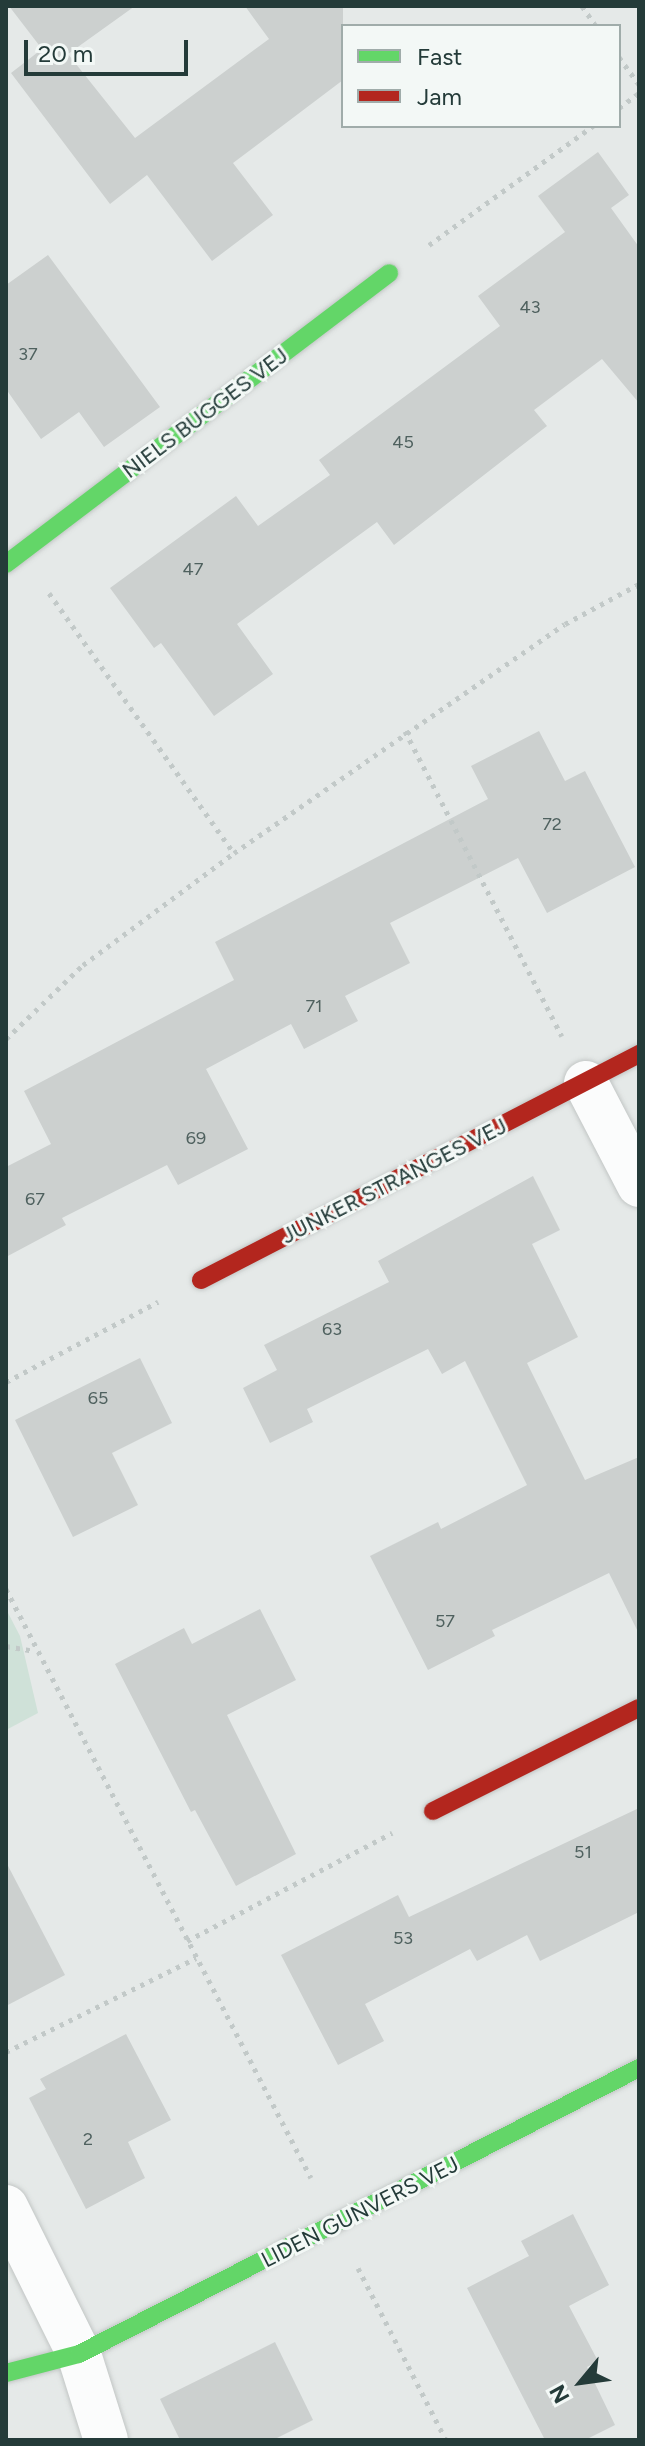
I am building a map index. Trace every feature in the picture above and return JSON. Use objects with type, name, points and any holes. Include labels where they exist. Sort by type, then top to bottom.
[{"type":"street","name":"NIELS BUGGES VEJ","points":[[11,550],[389,273]]},
{"type":"street","name":"JUNKER STRANGES VEJ","points":[[201,1280],[639,1054]]},
{"type":"street","points":[[586,1083],[639,1185]]},
{"type":"street","points":[[433,1811],[639,1708]]},
{"type":"street","name":"LIDEN GUNVERS VEJ","points":[[6,2373],[79,2354],[639,2068]]},
{"type":"street","points":[[6,2207],[79,2354],[106,2440]]},
{"type":"path","points":[[582,6],[595,24]]},
{"type":"path","points":[[621,60],[639,85]]},
{"type":"path","points":[[621,106],[639,93]]},
{"type":"path","points":[[389,273],[590,128]]},
{"type":"path","points":[[11,550],[234,853]]},
{"type":"path","points":[[6,1039],[83,965],[234,853],[405,731],[565,624],[639,584]]},
{"type":"path","points":[[405,731],[586,1083]]},
{"type":"path","points":[[6,1382],[201,1280]]},
{"type":"path","points":[[6,1589],[446,2440]]},
{"type":"path","points":[[6,1646],[36,1651]]},
{"type":"path","points":[[187,1941],[433,1811]]},
{"type":"path","points":[[6,2052],[196,1958]]},
{"type":"green space","points":[[6,1609],[20,1636],[38,1713],[6,1730]]},
{"type":"building","points":[[9,6],[135,6],[68,54],[135,138],[269,39],[245,6],[343,6],[341,82],[233,163],[273,215],[212,261],[147,175],[110,204],[11,73],[42,49]]},
{"type":"building","points":[[598,152],[629,195],[611,208],[639,247],[639,403],[602,359],[534,410],[547,426],[394,545],[377,522],[237,624],[273,674],[214,716],[161,643],[154,648],[110,588],[236,496],[258,526],[330,475],[319,460],[500,326],[478,296],[565,232],[538,196]]},
{"type":"building","points":[[48,255],[160,407],[104,447],[79,412],[41,439],[6,389],[6,285]]},
{"type":"building","points":[[539,731],[565,781],[585,771],[635,867],[547,913],[518,858],[390,923],[410,963],[345,996],[358,1021],[304,1049],[291,1024],[206,1069],[248,1149],[178,1185],[167,1165],[62,1218],[66,1225],[6,1257],[6,1167],[51,1144],[24,1091],[234,980],[215,942],[488,799],[471,766]]},
{"type":"building","points":[[533,1176],[560,1230],[532,1244],[578,1337],[527,1363],[585,1480],[639,1457],[639,1634],[609,1573],[492,1630],[495,1636],[428,1670],[370,1556],[438,1522],[441,1529],[527,1485],[465,1361],[442,1374],[428,1349],[307,1409],[313,1422],[270,1443],[243,1388],[277,1370],[264,1345],[389,1282],[378,1261]]},
{"type":"building","points":[[140,1358],[172,1423],[112,1453],[138,1505],[73,1537],[15,1420]]},
{"type":"building","points":[[260,1609],[296,1680],[227,1715],[296,1854],[236,1886],[195,1810],[191,1812],[115,1664],[184,1628],[192,1644]]},
{"type":"building","points":[[639,1808],[639,1912],[540,1961],[527,1935],[477,1961],[470,1949],[365,2004],[384,2041],[338,2065],[281,1955],[398,1895],[409,1917]]},
{"type":"building","points":[[6,1862],[65,1975],[6,2006]]},
{"type":"building","points":[[126,2034],[171,2120],[128,2142],[145,2178],[86,2209],[29,2098],[46,2089],[40,2079]]},
{"type":"building","points":[[573,2214],[609,2285],[569,2306],[598,2361],[587,2367],[615,2425],[585,2440],[545,2440],[467,2288],[529,2256],[521,2241]]},
{"type":"building","points":[[275,2342],[313,2420],[273,2440],[180,2440],[160,2399]]},
{"type":"traffic: fast","points":[[6,564],[389,273]]},
{"type":"traffic: fast","points":[[6,2373],[79,2354],[639,2068]]},
{"type":"traffic: jam","points":[[201,1280],[639,1054]]},
{"type":"traffic: jam","points":[[433,1811],[639,1708]]}]
